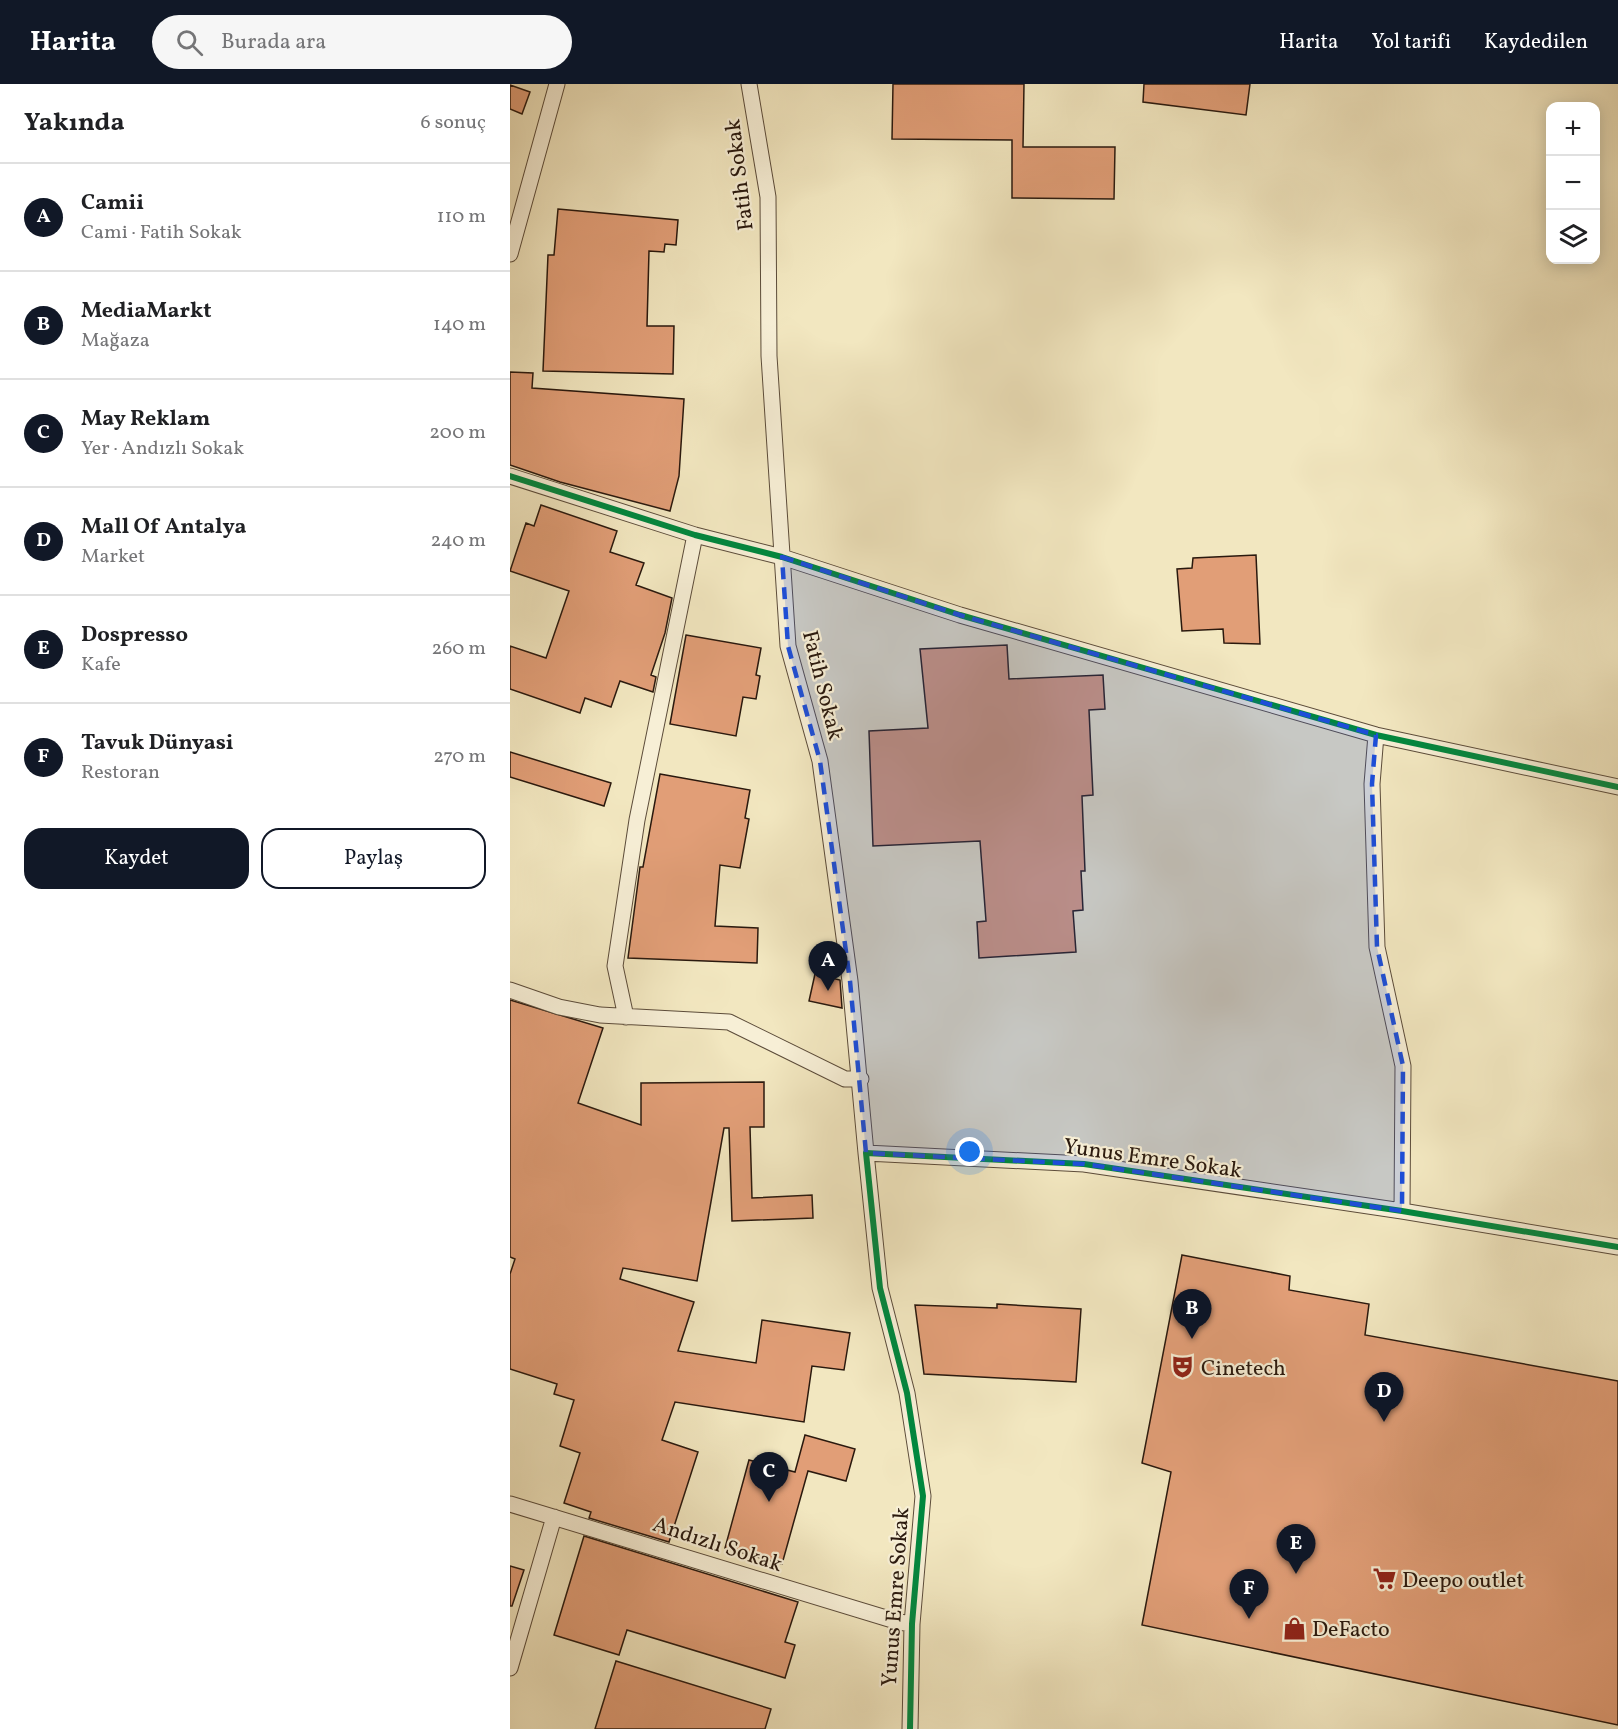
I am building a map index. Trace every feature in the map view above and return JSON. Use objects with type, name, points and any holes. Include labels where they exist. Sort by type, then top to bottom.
[{"type":"street","points":[[510,254],[557,84]]},
{"type":"street","name":"Fatih Sokak","points":[[748,84],[768,196],[769,356],[788,646],[820,761],[850,981],[861,1078],[866,1153]]},
{"type":"street","points":[[510,476],[695,536],[782,557],[960,615],[1376,735],[1618,788]]},
{"type":"street","points":[[626,1017],[615,966],[637,820],[695,536]]},
{"type":"street","points":[[1376,735],[1372,784],[1377,947],[1403,1066],[1402,1211]]},
{"type":"street","points":[[510,990],[559,1007],[600,1015],[729,1022],[845,1079],[861,1078]]},
{"type":"street","name":"Yunus Emre Sokak","points":[[910,1729],[912,1624],[923,1497],[907,1393],[880,1288],[866,1153],[1084,1164],[1402,1211],[1618,1247]]},
{"type":"street","name":"Andızlı Sokak","points":[[510,1504],[899,1623],[912,1624]]},
{"type":"street","points":[[510,1668],[554,1517]]},
{"type":"highlighted area","points":[[782,557],[960,615],[1376,735],[1372,784],[1377,947],[1403,1066],[1402,1211],[1084,1164],[866,1153],[850,981],[820,761],[788,646]]},
{"type":"building","points":[[893,84],[1024,84],[1023,147],[1115,147],[1114,199],[1012,198],[1012,140],[892,139]]},
{"type":"building","points":[[1144,84],[1250,84],[1246,115],[1143,102]]},
{"type":"building","points":[[510,85],[530,92],[522,114],[510,109]]},
{"type":"building","points":[[558,209],[678,220],[676,245],[665,244],[664,252],[649,251],[647,326],[674,326],[673,374],[543,371],[548,255],[554,255]]},
{"type":"building","points":[[510,372],[533,373],[532,388],[684,399],[679,476],[670,511],[560,482],[510,465]]},
{"type":"building","points":[[541,505],[617,531],[610,552],[644,563],[636,585],[672,598],[665,633],[651,675],[656,677],[653,692],[620,681],[611,707],[585,698],[580,713],[510,689],[510,646],[546,658],[569,591],[510,571],[526,523],[534,526]]},
{"type":"building","points":[[1256,555],[1260,644],[1224,643],[1223,629],[1182,631],[1177,569],[1192,568],[1193,558]]},
{"type":"building","points":[[686,635],[761,648],[756,675],[760,676],[756,699],[743,697],[736,736],[670,724]]},
{"type":"building","points":[[1007,645],[1009,679],[1103,675],[1105,709],[1089,710],[1093,795],[1082,796],[1085,871],[1081,871],[1083,910],[1073,911],[1076,952],[979,958],[977,922],[986,921],[980,841],[873,846],[869,731],[928,728],[920,649]]},
{"type":"building","points":[[510,752],[611,783],[604,806],[510,777]]},
{"type":"building","points":[[660,774],[750,790],[745,818],[749,819],[740,868],[720,865],[715,926],[758,928],[757,963],[628,958],[640,867],[643,867]]},
{"type":"building","points":[[815,974],[840,980],[842,1008],[809,1001]]},
{"type":"building","points":[[510,1000],[603,1028],[578,1103],[641,1125],[641,1083],[764,1082],[764,1127],[750,1127],[752,1198],[812,1195],[813,1218],[732,1221],[729,1128],[724,1128],[697,1281],[623,1268],[620,1279],[694,1302],[678,1351],[756,1363],[762,1320],[850,1333],[844,1370],[812,1366],[804,1422],[675,1402],[662,1440],[698,1452],[669,1542],[589,1518],[591,1512],[564,1503],[580,1453],[560,1446],[574,1400],[554,1394],[557,1384],[510,1369],[510,1274],[515,1259],[510,1257]]},
{"type":"building","points":[[1182,1255],[1290,1276],[1289,1290],[1369,1304],[1365,1335],[1618,1381],[1618,1725],[1142,1625],[1171,1472],[1142,1463]]},
{"type":"building","points":[[997,1304],[1081,1309],[1076,1382],[924,1374],[915,1305],[997,1308]]},
{"type":"building","points":[[805,1435],[855,1449],[846,1481],[808,1471],[782,1564],[725,1548],[749,1460],[795,1472]]},
{"type":"building","points":[[584,1536],[798,1602],[785,1642],[795,1645],[785,1678],[627,1630],[619,1655],[554,1635]]},
{"type":"building","points":[[510,1566],[524,1570],[512,1606],[510,1606]]},
{"type":"building","points":[[616,1661],[771,1709],[765,1729],[595,1729]]},
{"type":"cycle path","points":[[510,476],[695,535],[782,557],[960,615],[1376,735],[1618,787]]},
{"type":"cycle path","points":[[910,1729],[912,1624],[923,1496],[907,1393],[880,1288],[866,1153],[1084,1164],[1402,1211],[1618,1247]]},
{"type":"place","name":"Camii","points":[[828,991]]},
{"type":"place","name":"MediaMarkt","points":[[1192,1339]]},
{"type":"place","name":"Cinetech","points":[[1183,1367]]},
{"type":"place","name":"Mall Of Antalya","points":[[1384,1422]]},
{"type":"place","name":"May Reklam","points":[[769,1502]]},
{"type":"place","name":"Dospresso","points":[[1296,1574]]},
{"type":"place","name":"Deepo outlet","points":[[1384,1579]]},
{"type":"place","name":"Tavuk Dünyasi","points":[[1249,1619]]},
{"type":"place","name":"DeFacto","points":[[1294,1628]]}]
